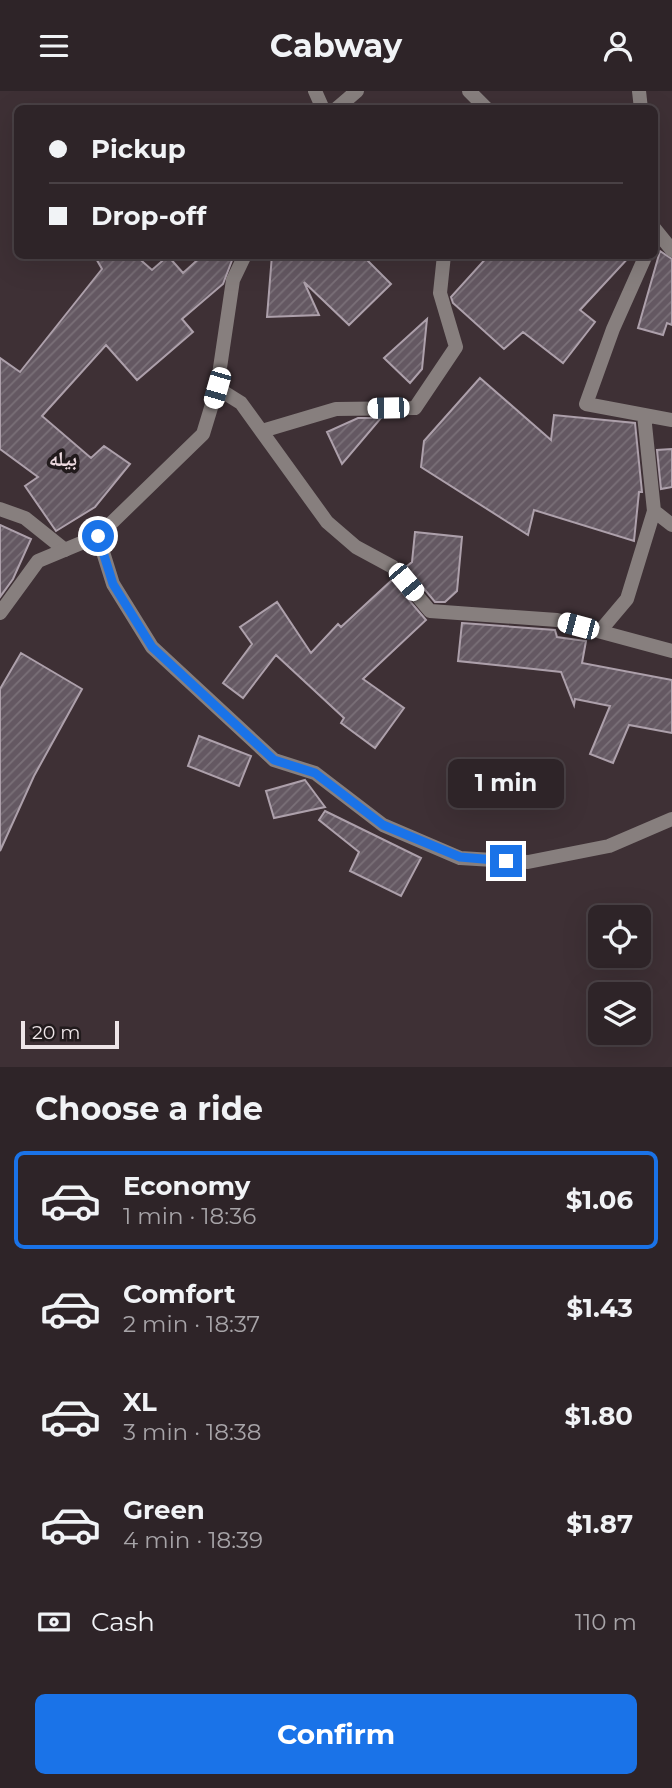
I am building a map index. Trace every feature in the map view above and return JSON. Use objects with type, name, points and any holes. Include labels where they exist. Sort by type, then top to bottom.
[{"type":"street","points":[[341,105],[357,91]]},
{"type":"street","points":[[469,91],[483,105]]},
{"type":"street","points":[[658,232],[672,250]]},
{"type":"street","points":[[0,613],[38,562],[98,536],[203,434],[217,388],[233,280],[243,259]]},
{"type":"street","points":[[262,431],[336,409],[415,408],[456,347],[440,293],[444,259]]},
{"type":"street","points":[[644,259],[586,404],[672,420]]},
{"type":"street","points":[[217,388],[241,403],[327,522],[356,547],[393,568],[430,611],[557,620],[672,651]]},
{"type":"street","points":[[600,631],[627,599],[654,511],[644,415]]},
{"type":"street","points":[[0,509],[25,518],[65,550]]},
{"type":"street","points":[[654,511],[672,525]]},
{"type":"street","points":[[98,536],[113,584],[152,647],[274,760],[315,773],[383,825],[460,857],[528,862],[610,846],[672,818]]},
{"type":"building","points":[[660,251],[672,259],[672,325],[667,323],[663,335],[638,328]]},
{"type":"building","points":[[96,259],[140,259],[152,270],[165,259],[171,259],[183,273],[199,259],[232,259],[223,284],[182,319],[193,332],[137,380],[106,345],[42,416],[91,458],[104,446],[130,464],[95,507],[56,531],[25,486],[38,477],[0,449],[0,358],[20,372],[102,269]]},
{"type":"building","points":[[272,259],[366,259],[391,284],[349,325],[304,282],[319,315],[267,317]]},
{"type":"building","points":[[485,259],[627,259],[580,310],[595,322],[563,363],[523,332],[504,349],[453,303],[451,297]]},
{"type":"building","points":[[427,319],[422,369],[410,383],[384,358]]},
{"type":"building","points":[[480,378],[551,440],[554,415],[635,423],[642,492],[639,492],[634,541],[534,510],[528,535],[421,467],[424,441]]},
{"type":"building","points":[[358,418],[381,418],[342,464],[327,432]]},
{"type":"building","points":[[672,449],[672,487],[661,489],[657,450]]},
{"type":"building","points":[[0,525],[31,539],[13,579],[0,597]]},
{"type":"building","points":[[415,532],[462,537],[457,591],[445,602],[435,602],[406,567],[412,562]]},
{"type":"building","points":[[392,580],[426,620],[363,679],[404,708],[375,748],[341,723],[344,718],[276,655],[243,698],[223,683],[252,644],[240,627],[277,602],[311,653],[338,624],[341,627]]},
{"type":"building","points":[[462,623],[555,630],[557,637],[586,641],[582,663],[672,680],[672,733],[629,725],[613,763],[590,754],[610,706],[575,699],[574,705],[561,672],[458,661]]},
{"type":"building","points":[[21,653],[82,689],[34,776],[0,851],[0,689]]},
{"type":"building","points":[[199,736],[251,756],[239,786],[188,766]]},
{"type":"building","points":[[305,780],[325,807],[274,818],[266,791]]},
{"type":"building","points":[[325,811],[421,858],[401,896],[350,871],[359,852],[319,820]]},
{"type":"district","name":"بیله","points":[[63,458]]},
{"type":"route","points":[[98,536],[113,584],[152,647],[274,760],[315,773],[383,825],[460,857],[506,861]]}]
